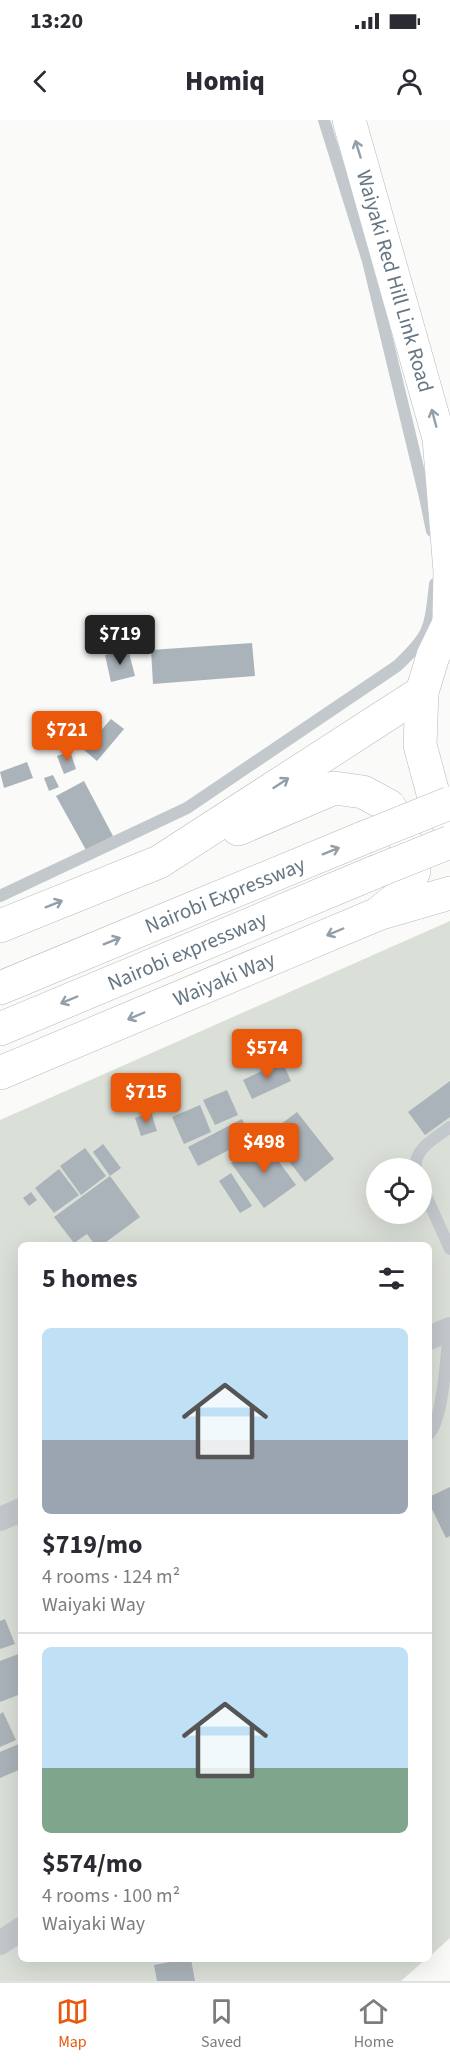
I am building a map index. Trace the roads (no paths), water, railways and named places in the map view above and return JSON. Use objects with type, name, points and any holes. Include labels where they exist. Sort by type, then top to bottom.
[{"type":"main road","name":"Waiyaki Red Hill Link Road","points":[[349,120],[439,438],[450,571],[450,622]]},
{"type":"main road","points":[[450,622],[432,656],[422,692],[420,745],[434,797],[450,825]]},
{"type":"main road","points":[[159,862],[422,692]]},
{"type":"main road","points":[[0,926],[334,788],[363,792],[389,806],[404,836],[414,871],[405,892],[378,914]]},
{"type":"main road","name":"Nairobi Expressway","points":[[0,988],[450,803]]},
{"type":"main road","name":"Nairobi expressway","points":[[0,1029],[450,842]]},
{"type":"main road","name":"Waiyaki Way","points":[[0,1073],[378,914],[450,893]]},
{"type":"street","points":[[432,1337],[450,1329]]},
{"type":"street","points":[[0,1519],[18,1511]]},
{"type":"street","points":[[0,1943],[18,1931]]},
{"type":"lane","points":[[324,120],[368,261],[420,474],[433,540]]},
{"type":"lane","points":[[0,896],[187,808],[397,666],[422,641],[430,624],[436,573]]},
{"type":"lane","points":[[416,1158],[420,1150],[450,1127]]},
{"type":"lane","points":[[432,1209],[450,1249]]},
{"type":"lane","points":[[432,1431],[439,1414],[450,1329]]}]
